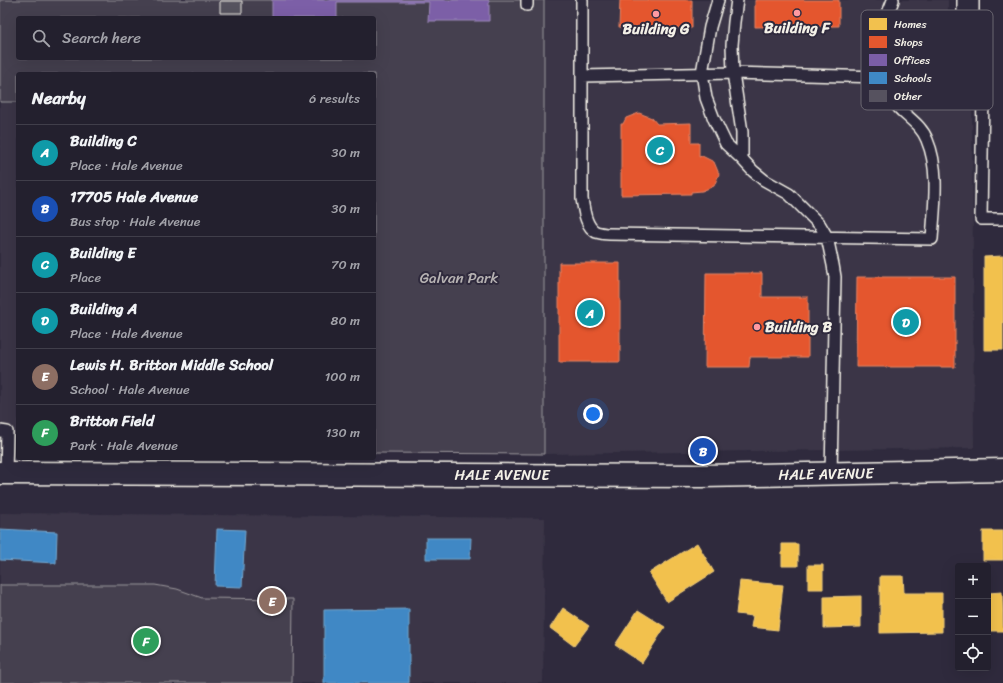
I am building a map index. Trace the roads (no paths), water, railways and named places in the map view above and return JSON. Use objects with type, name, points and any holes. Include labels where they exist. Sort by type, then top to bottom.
[{"type":"main road","name":"HALE AVENUE","points":[[3,473],[694,476],[1003,470]]},
{"type":"lane","points":[[582,0],[582,199],[585,217],[596,232],[609,234],[932,239],[934,180],[931,152],[927,138],[901,110]]},
{"type":"lane","points":[[718,0],[710,26],[702,73],[706,98],[714,119],[726,144],[752,171],[788,194],[802,206],[820,225],[827,238],[835,277],[831,474]]},
{"type":"lane","points":[[737,0],[733,29],[732,73],[742,132],[742,159]]},
{"type":"lane","points":[[889,10],[893,0]]},
{"type":"lane","points":[[582,76],[732,73],[861,76]]},
{"type":"lane","points":[[983,110],[981,219],[1003,219]]},
{"type":"lane","points":[[0,431],[7,432],[3,473]]},
{"type":"place","name":"Building F","points":[[797,13]]},
{"type":"place","name":"Building G","points":[[656,14]]},
{"type":"place","name":"Building E","points":[[660,150]]},
{"type":"place","name":"Building C","points":[[590,313]]},
{"type":"place","name":"Building A","points":[[906,322]]},
{"type":"place","name":"Building B","points":[[757,327]]},
{"type":"place","name":"17705 Hale Avenue","points":[[703,451]]},
{"type":"place","name":"Lewis H. Britton Middle School","points":[[272,601]]},
{"type":"place","name":"Britton Field","points":[[146,641]]},
{"type":"park label","name":"Galvan Park","points":[[459,278]]}]
